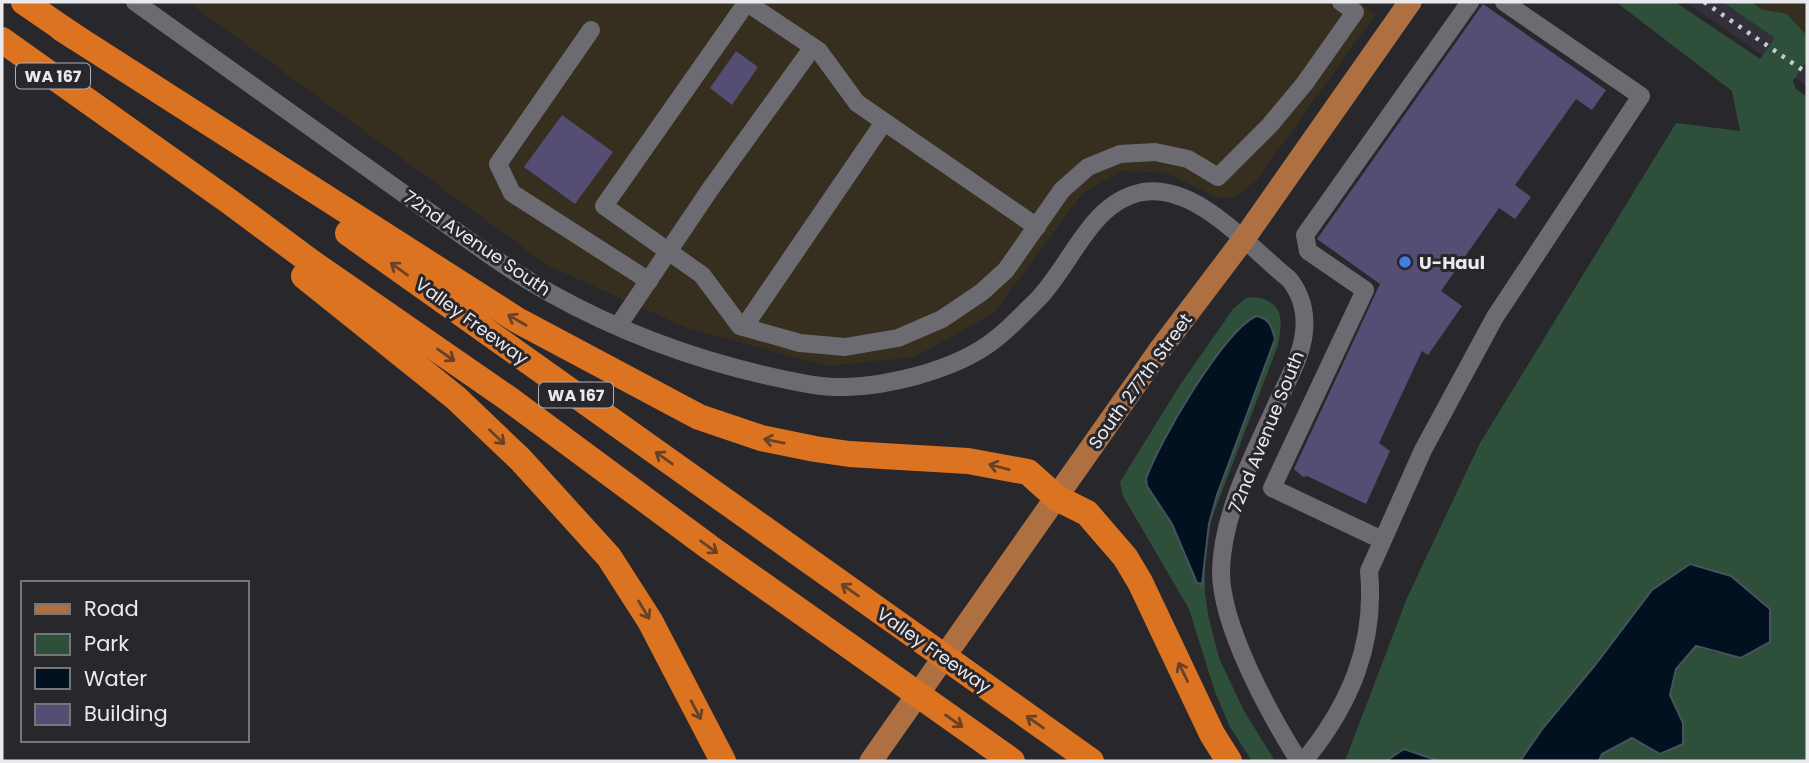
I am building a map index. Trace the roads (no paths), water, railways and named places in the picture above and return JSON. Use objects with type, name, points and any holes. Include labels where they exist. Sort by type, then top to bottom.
[{"type":"highway","name":"Valley Freeway","points":[[24,2],[1091,761]]},
{"type":"highway","points":[[61,28],[517,320],[699,417],[761,438],[815,449],[849,454],[968,461],[1028,472],[1057,498],[1087,513],[1125,557],[1140,582],[1212,734],[1229,761]]},
{"type":"highway","name":"WA 167","points":[[2,40],[311,262],[509,399],[709,547],[1012,761]]},
{"type":"highway","points":[[105,113],[196,193],[456,398],[521,460],[609,557],[632,590],[723,761]]},
{"type":"main road","name":"South 277th Street","points":[[877,753],[1159,351],[1243,240],[1410,2]]},
{"type":"street","name":"72nd Avenue South","points":[[135,2],[491,256],[549,293],[618,326],[733,368],[844,387],[877,384],[944,366],[983,348],[1009,327],[1040,296],[1101,215],[1117,201],[1152,191],[1178,195],[1211,214],[1289,279],[1303,304],[1305,325],[1301,345],[1237,497],[1225,533],[1221,572],[1225,606],[1235,638],[1302,761]]},
{"type":"street","points":[[1037,227],[857,103],[819,51],[746,2],[604,206],[702,275],[740,326],[800,343],[845,347],[898,338],[942,319],[982,292],[1006,270],[1037,227],[1062,190],[1088,167],[1120,154],[1155,152],[1188,159],[1218,177],[1270,125],[1355,12],[1341,2]]},
{"type":"street","points":[[1382,540],[1272,488],[1365,290],[1308,251],[1305,235],[1470,2]]},
{"type":"street","points":[[1302,761],[1347,698],[1368,638],[1369,571],[1423,450],[1496,317],[1641,96],[1504,2]]},
{"type":"street","points":[[591,30],[498,164],[512,193],[649,281]]},
{"type":"street","points":[[618,326],[813,47]]},
{"type":"street","points":[[744,327],[884,122]]},
{"type":"street","points":[[1280,397],[1308,410]]},
{"type":"water","points":[[1256,316],[1267,321],[1275,339],[1217,495],[1209,524],[1202,584],[1197,583],[1172,524],[1147,486],[1146,479],[1164,440],[1193,390],[1226,343]]},
{"type":"water","points":[[1690,564],[1731,576],[1770,609],[1770,642],[1741,658],[1696,646],[1676,669],[1670,695],[1683,723],[1683,744],[1660,754],[1632,738],[1602,754],[1599,761],[1520,761],[1652,590]]},
{"type":"water","points":[[1404,749],[1439,761],[1386,761]]},
{"type":"railway","points":[[1704,2],[1807,73]]},
{"type":"place","name":"U-Haul","points":[[1405,262]]}]
